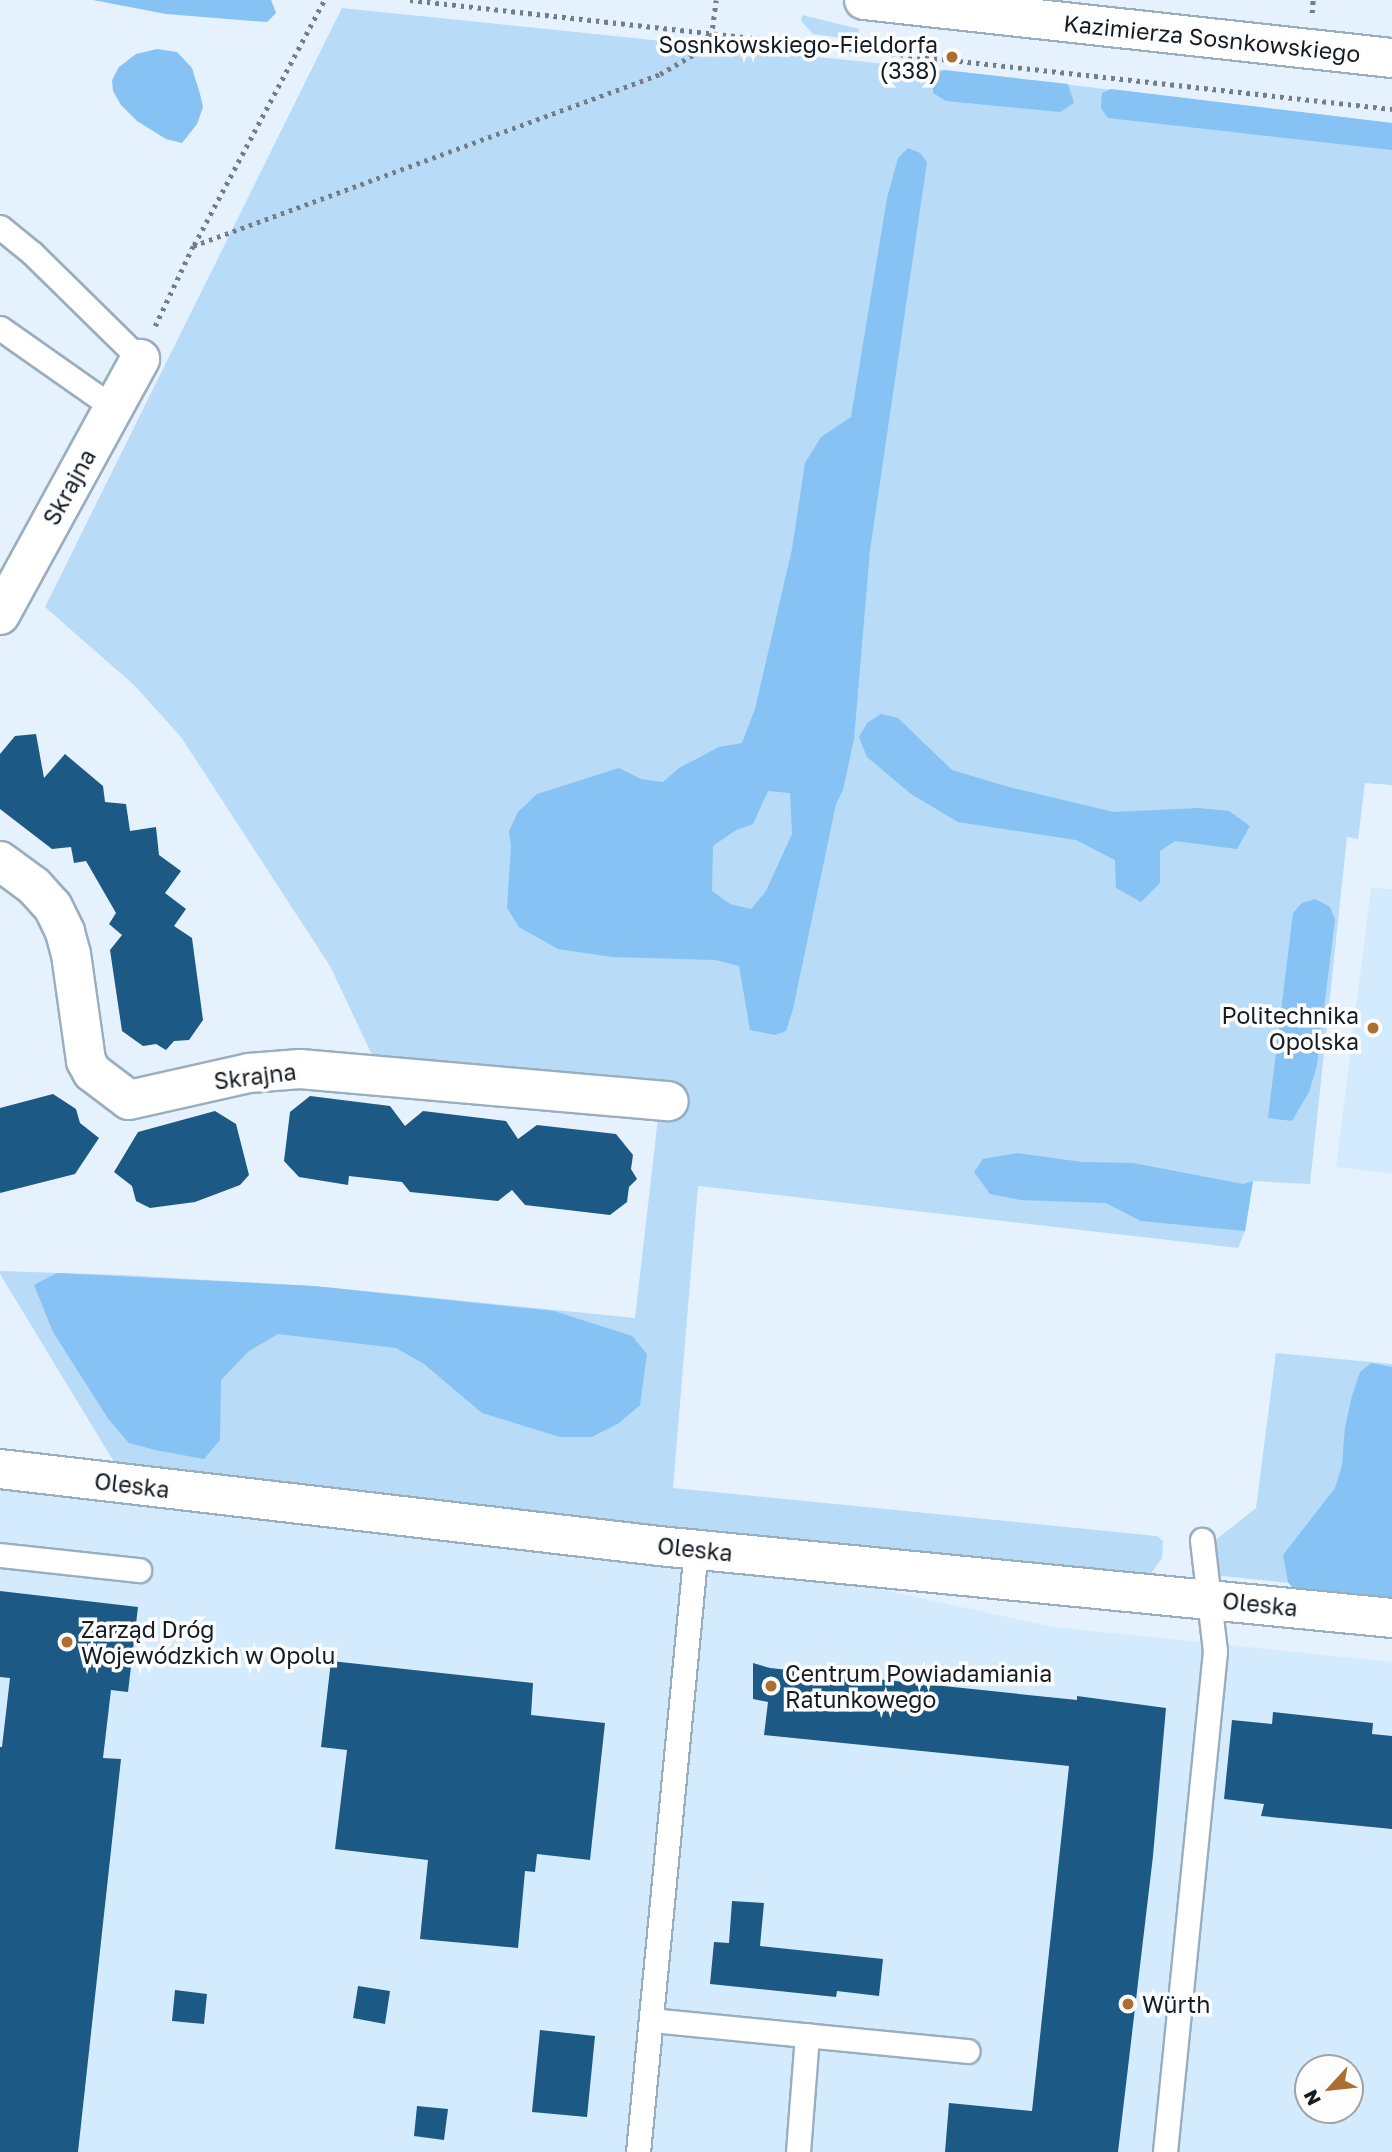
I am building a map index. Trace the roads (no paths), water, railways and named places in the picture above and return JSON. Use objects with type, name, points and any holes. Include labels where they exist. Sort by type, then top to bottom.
[{"type":"street","name":"Kazimierza Sosnkowskiego","points":[[864,0],[1392,58]]},
{"type":"street","name":"Skrajna","points":[[0,615],[140,359]]},
{"type":"street","name":"Skrajna","points":[[0,861],[34,886],[53,907],[65,932],[71,954],[86,1061],[92,1072],[130,1100],[248,1073],[300,1069],[669,1101]]},
{"type":"street","name":"Oleska","points":[[0,1469],[696,1549],[1392,1618]]},
{"type":"lane","points":[[0,226],[32,253],[140,359]]},
{"type":"lane","points":[[0,328],[114,408]]},
{"type":"lane","points":[[1165,2152],[1215,1651],[1202,1540]]},
{"type":"lane","points":[[638,2152],[696,1549]]},
{"type":"lane","points":[[0,1555],[139,1570]]},
{"type":"lane","points":[[651,2020],[967,2051]]},
{"type":"lane","points":[[798,2152],[807,2035]]},
{"type":"place","name":"Sosnkowskiego-Fieldorfa (338)","points":[[952,57]]},
{"type":"place","name":"Politechnika Opolska","points":[[1373,1028]]},
{"type":"place","name":"Zarząd Dróg Wojewódzkich w Opolu","points":[[67,1642]]},
{"type":"place","name":"Centrum Powiadamiania Ratunkowego","points":[[771,1686]]},
{"type":"place","name":"Würth","points":[[1128,2004]]}]
